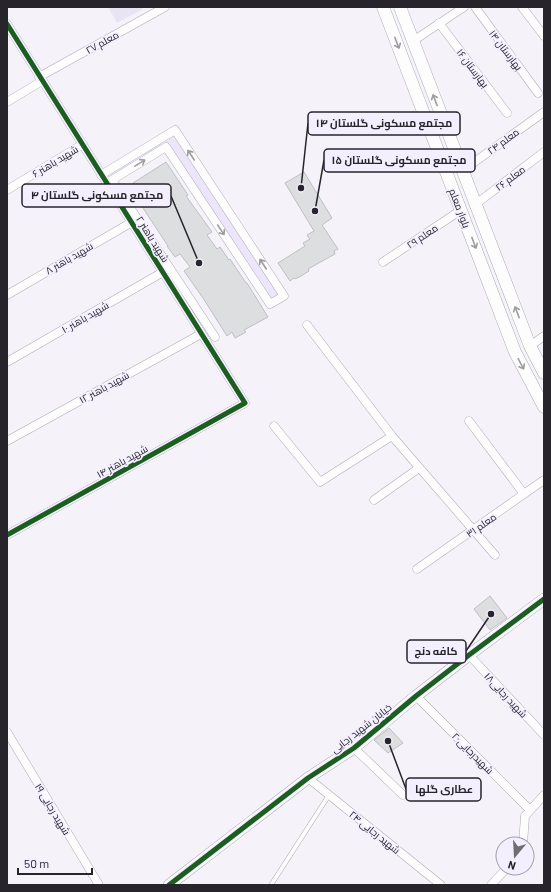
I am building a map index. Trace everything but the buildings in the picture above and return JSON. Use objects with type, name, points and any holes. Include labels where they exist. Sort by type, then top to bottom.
[{"type":"main road","name":"بلوار معلم","points":[[383,7],[515,352],[544,407]]},
{"type":"main road","name":"بلوار معلم","points":[[400,7],[530,346],[544,374]]},
{"type":"main road","points":[[431,131],[445,125]]},
{"type":"street","name":"معلم ۲۷","points":[[7,102],[41,79],[165,7]]},
{"type":"street","points":[[413,41],[464,7]]},
{"type":"street","name":"بهارستان ۱۴","points":[[475,7],[538,93]]},
{"type":"street","points":[[522,7],[544,36]]},
{"type":"street","name":"شهید باهنر ۲","points":[[7,24],[101,175],[109,181],[132,222],[245,403]]},
{"type":"street","name":"بهارستان ۱۶","points":[[439,24],[507,113]]},
{"type":"street","name":"معلم ۲۴","points":[[462,171],[544,112]]},
{"type":"street","points":[[101,175],[174,130],[284,296],[270,304],[160,139]]},
{"type":"street","name":"شهید باهنر ۶","points":[[7,190],[83,144]]},
{"type":"street","points":[[166,147],[109,181],[215,336]]},
{"type":"street","name":"معلم ۲۶","points":[[476,204],[544,152]]},
{"type":"street","name":"معلم ۲۹","points":[[383,262],[461,210]]},
{"type":"street","name":"شهید باهنر ۸","points":[[7,295],[132,222]]},
{"type":"street","name":"شهید باهنر ۱۰","points":[[7,362],[163,272]]},
{"type":"street","points":[[307,326],[392,436],[495,555]]},
{"type":"street","name":"شهید باهنر ۱۲","points":[[7,441],[202,334]]},
{"type":"street","points":[[530,346],[544,336]]},
{"type":"street","name":"شهید باهنر ۱۴","points":[[7,535],[245,403]]},
{"type":"street","points":[[469,420],[524,494]]},
{"type":"street","points":[[274,426],[320,482],[392,436]]},
{"type":"street","points":[[374,500],[419,468]]},
{"type":"street","name":"معلم ۳۱","points":[[417,569],[544,480]]},
{"type":"street","name":"خیابان شهید رجایی","points":[[169,885],[308,778],[354,748],[416,696],[544,599]]},
{"type":"street","name":"شهید رجایی۱۸","points":[[469,655],[544,735]]},
{"type":"street","name":"شهیدرجایی۲۰","points":[[416,696],[530,810]]},
{"type":"street","name":"شهید رجایی ۱۹","points":[[7,732],[98,885]]},
{"type":"street","points":[[354,748],[403,795]]},
{"type":"street","name":"شهید رجایی ۲۴","points":[[308,778],[441,885]]},
{"type":"street","points":[[524,836],[525,816],[544,795]]},
{"type":"street","points":[[491,885],[499,876]]},
{"type":"lane","points":[[272,885],[329,795]]},
{"type":"shaded area","points":[[108,7],[142,7],[143,9],[117,23]]},
{"type":"shaded area","points":[[174,132],[282,296],[271,303],[162,139]]},
{"type":"shaded area","points":[[160,141],[164,147],[110,179],[106,174]]},
{"type":"cycle path","points":[[7,24],[245,403],[7,535]]},
{"type":"cycle path","points":[[169,885],[308,778],[354,748],[416,696],[544,599]]},
{"type":"place","name":"مجتمع مسکونی گلستان ۱۴","points":[[301,188]]},
{"type":"place","name":"مجتمع مسکونی گلستان ۱۵","points":[[315,211]]},
{"type":"place","name":"مجتمع مسکونی گلستان ۴","points":[[199,263]]},
{"type":"place","name":"کافه دنج","points":[[491,614]]},
{"type":"place","name":"عطاری گلها","points":[[388,741]]}]
